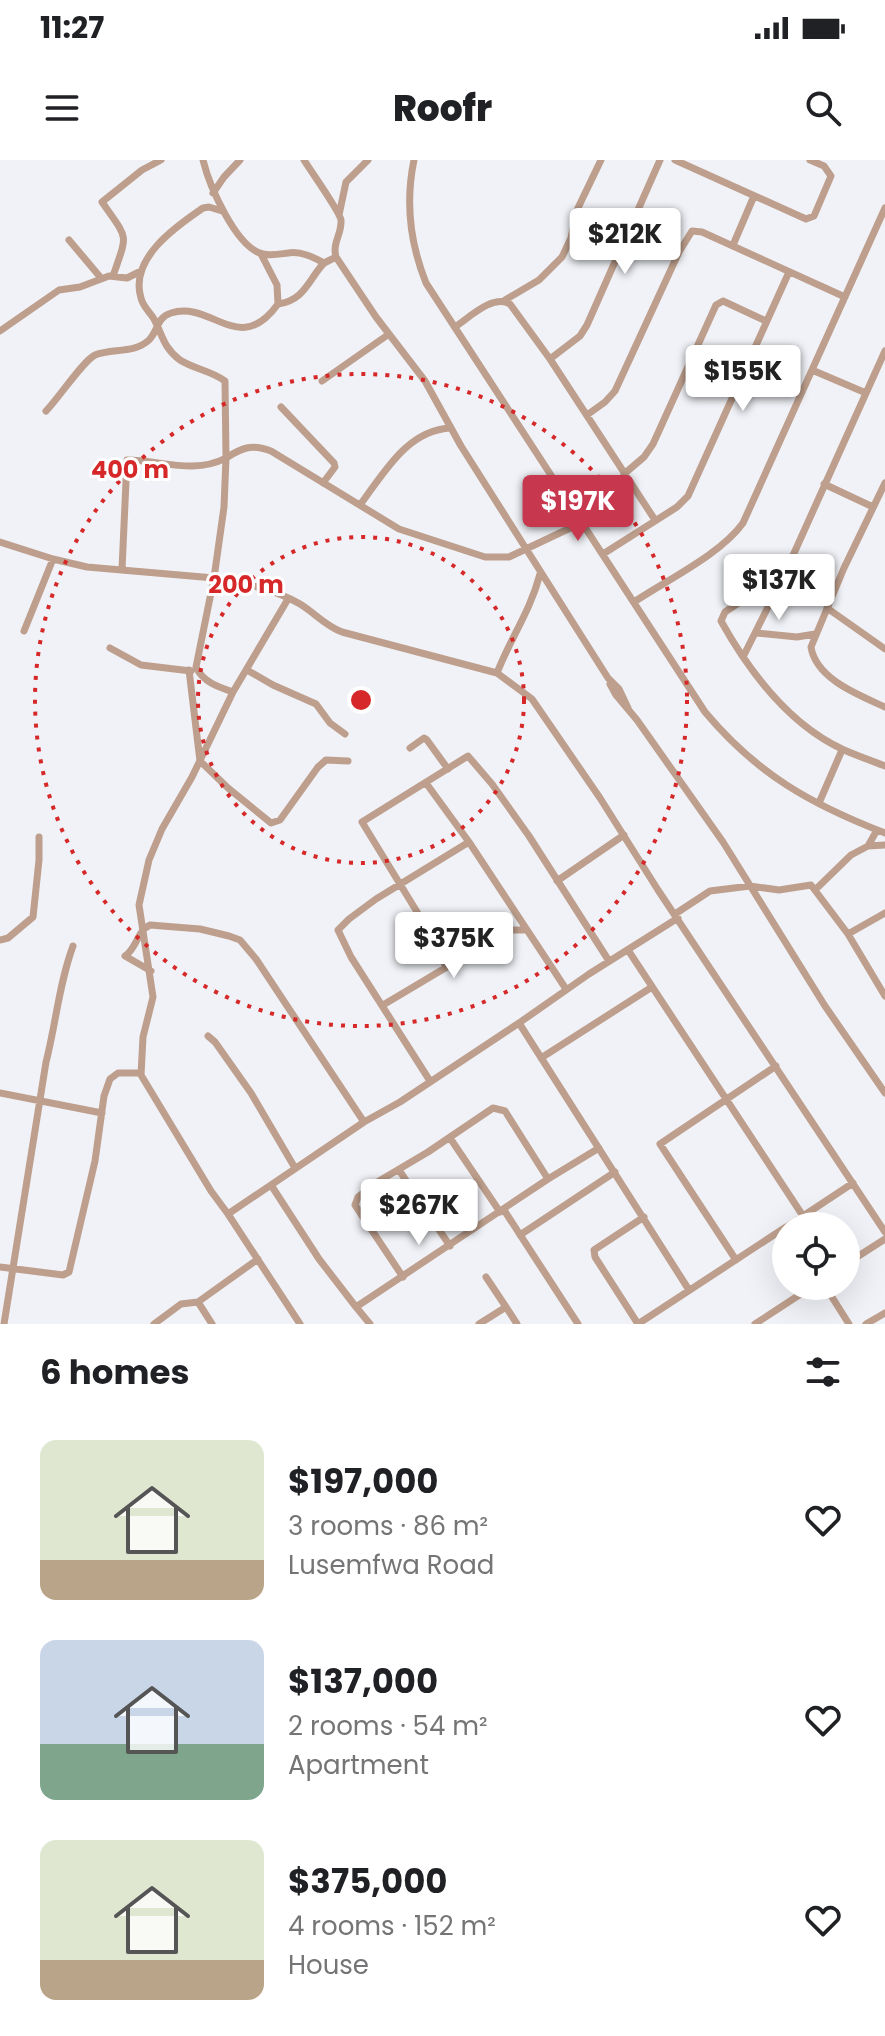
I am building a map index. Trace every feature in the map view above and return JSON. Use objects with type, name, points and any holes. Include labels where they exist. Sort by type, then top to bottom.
[{"type":"street","points":[[113,276],[126,241],[102,202],[142,170],[161,160]]},
{"type":"street","points":[[203,160],[222,211],[261,254],[277,285],[278,304]]},
{"type":"street","points":[[213,193],[240,160]]},
{"type":"street","points":[[304,160],[339,215]]},
{"type":"street","points":[[368,160],[346,182],[334,250],[336,257],[425,381],[616,695],[723,842],[825,1006],[885,1093]]},
{"type":"street","points":[[414,160],[409,189],[410,211],[415,255],[426,283],[705,712],[727,738],[778,782],[881,831],[868,846],[851,855],[816,889]]},
{"type":"street","points":[[455,327],[495,301],[505,300],[539,280],[562,257],[571,238],[577,210],[601,160]]},
{"type":"street","points":[[550,359],[580,336],[587,325],[660,160]]},
{"type":"street","points":[[675,160],[811,219],[831,176],[824,166],[810,160]]},
{"type":"street","points":[[733,245],[754,196]]},
{"type":"street","points":[[222,211],[209,207],[195,214],[157,245],[141,271],[141,301],[163,343],[183,361],[225,381],[224,507],[214,578],[193,671],[200,761],[221,783],[271,823],[280,820],[326,760],[348,761]]},
{"type":"street","points":[[634,602],[719,549],[734,536],[751,508],[885,208]]},
{"type":"street","points":[[587,415],[615,391],[689,233],[702,232],[845,297]]},
{"type":"street","points":[[69,240],[101,278]]},
{"type":"street","points":[[261,254],[291,252],[324,263]]},
{"type":"street","points":[[46,411],[92,358],[139,346],[149,340],[161,318],[182,311],[245,328],[259,324],[278,304],[298,297],[308,289],[324,263],[336,257]]},
{"type":"street","points":[[0,331],[59,290],[80,287],[101,278],[127,278],[141,271]]},
{"type":"street","points":[[603,554],[677,507],[693,487],[789,272]]},
{"type":"street","points":[[505,300],[517,311],[550,359],[655,520]]},
{"type":"street","points":[[624,474],[644,457],[653,444],[716,305],[723,301],[766,321]]},
{"type":"street","points":[[322,381],[389,334]]},
{"type":"street","points":[[743,657],[786,571],[885,351]]},
{"type":"street","points":[[812,370],[866,393]]},
{"type":"street","points":[[281,407],[334,463],[335,467],[323,483]]},
{"type":"street","points":[[360,505],[388,467],[416,439],[430,430],[451,428]]},
{"type":"street","points":[[122,569],[127,460],[185,467],[205,466],[248,446],[257,446],[290,461],[399,529],[485,557],[509,557],[583,522]]},
{"type":"street","points":[[885,483],[811,647],[818,664],[848,690],[885,707]]},
{"type":"street","points":[[824,484],[873,507]]},
{"type":"street","points":[[0,542],[87,567],[214,578],[252,586],[297,602],[324,624],[342,632],[497,673],[511,682],[537,706],[885,1232]]},
{"type":"street","points":[[24,631],[53,559]]},
{"type":"street","points":[[786,571],[721,616],[721,621],[743,657],[785,709],[842,750],[885,766]]},
{"type":"street","points":[[497,673],[509,642],[527,615],[540,574]]},
{"type":"street","points":[[288,599],[233,692],[149,860],[139,905],[153,997],[143,1037],[140,1073],[146,1087],[300,1324]]},
{"type":"street","points":[[827,608],[885,649]]},
{"type":"street","points":[[756,633],[797,637],[815,634]]},
{"type":"street","points":[[110,648],[141,665],[193,671],[233,692]]},
{"type":"street","points":[[247,670],[316,704],[330,723],[345,734]]},
{"type":"street","points":[[410,748],[424,738],[448,769]]},
{"type":"street","points":[[819,803],[842,750]]},
{"type":"street","points":[[445,968],[444,956],[362,822],[470,757],[516,817],[609,961]]},
{"type":"street","points":[[426,783],[469,842],[566,989]]},
{"type":"street","points":[[557,881],[624,835]]},
{"type":"street","points":[[0,940],[8,938],[33,917],[39,837]]},
{"type":"street","points":[[430,1081],[351,957],[338,930],[360,910],[469,842]]},
{"type":"street","points":[[868,846],[885,845]]},
{"type":"street","points":[[228,1214],[628,950],[677,916],[702,894],[750,886],[779,890],[805,884],[816,889],[848,934],[885,996]]},
{"type":"street","points":[[848,934],[885,913]]},
{"type":"street","points":[[151,971],[125,956],[141,932],[150,925],[200,929],[240,940],[256,959],[364,1122]]},
{"type":"street","points":[[383,1005],[509,930],[526,930]]},
{"type":"street","points":[[5,1324],[11,1269],[61,985],[73,946]]},
{"type":"street","points":[[628,950],[800,1212]]},
{"type":"street","points":[[444,956],[456,961]]},
{"type":"street","points":[[541,1058],[652,987]]},
{"type":"street","points":[[519,1023],[689,1290]]},
{"type":"street","points":[[208,1036],[251,1093],[295,1168]]},
{"type":"street","points":[[736,1260],[660,1144],[776,1066]]},
{"type":"street","points":[[0,1267],[63,1275],[71,1269],[110,1079],[121,1072],[140,1073]]},
{"type":"street","points":[[0,1093],[102,1113]]},
{"type":"street","points":[[403,1277],[355,1205],[358,1197],[486,1111],[499,1108],[505,1111],[548,1179]]},
{"type":"street","points":[[450,1138],[520,1235],[578,1324]]},
{"type":"street","points":[[356,1307],[599,1148]]},
{"type":"street","points":[[399,1170],[450,1246]]},
{"type":"street","points":[[520,1235],[615,1172]]},
{"type":"street","points":[[809,1212],[853,1183]]},
{"type":"street","points":[[271,1185],[319,1259],[370,1324]]},
{"type":"street","points":[[644,1217],[594,1250],[595,1257],[638,1324],[772,1237]]},
{"type":"street","points":[[860,1255],[885,1239]]},
{"type":"street","points":[[154,1324],[181,1304],[198,1302],[258,1259]]},
{"type":"street","points":[[486,1277],[517,1324]]},
{"type":"street","points":[[761,1322],[793,1300]]},
{"type":"street","points":[[834,1300],[849,1324]]},
{"type":"street","points":[[198,1302],[212,1324]]},
{"type":"street","points":[[479,1324],[506,1307]]},
{"type":"street","points":[[866,1324],[885,1313]]}]
